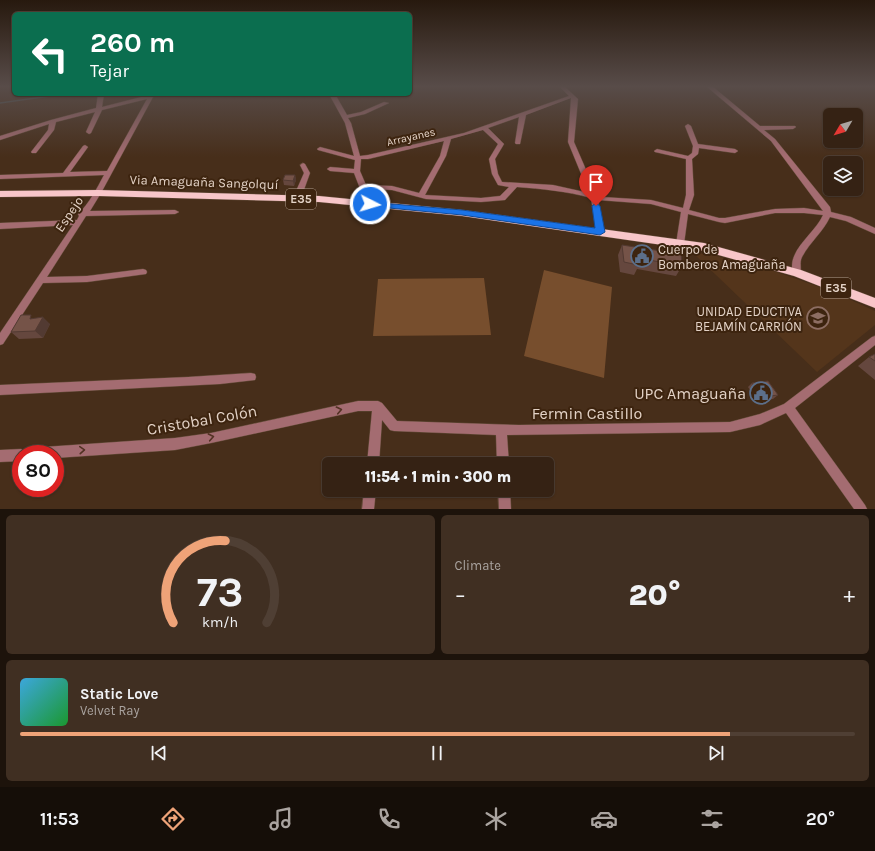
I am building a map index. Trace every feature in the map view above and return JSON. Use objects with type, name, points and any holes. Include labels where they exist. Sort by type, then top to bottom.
[{"type":"highway","name":"Via Amaguaña Sangolquí","points":[[0,194],[98,193],[297,198],[462,213],[680,244],[734,255],[797,273],[875,303]]},
{"type":"street","points":[[0,138],[52,121],[99,110]]},
{"type":"street","points":[[89,132],[99,110]]},
{"type":"street","name":"Espejo","points":[[0,341],[82,214],[98,193],[146,110]]},
{"type":"street","points":[[340,110],[346,117],[358,159],[357,171],[370,204]]},
{"type":"street","points":[[346,117],[370,110]]},
{"type":"street","name":"Arrayanes","points":[[320,149],[358,159],[484,128],[533,110]]},
{"type":"street","points":[[574,110],[571,142],[594,196],[600,232]]},
{"type":"street","points":[[738,110],[773,140],[814,190],[827,209],[828,214],[796,261],[797,273]]},
{"type":"street","points":[[518,143],[523,113]]},
{"type":"street","points":[[34,152],[51,130],[52,121]]},
{"type":"street","points":[[657,151],[689,158],[695,154],[696,146],[688,126]]},
{"type":"street","points":[[760,128],[793,127]]},
{"type":"street","points":[[484,128],[500,144],[499,149],[492,159],[498,182],[504,185],[553,187],[608,200],[651,202],[707,218],[729,221],[779,210],[828,214],[852,219],[875,230]]},
{"type":"street","points":[[421,196],[443,156],[448,138]]},
{"type":"street","points":[[696,146],[735,151]]},
{"type":"street","points":[[65,175],[85,147]]},
{"type":"street","points":[[680,244],[685,212],[690,195],[689,158]]},
{"type":"street","points":[[297,198],[307,173],[302,165]]},
{"type":"street","points":[[330,169],[357,171]]},
{"type":"street","points":[[0,177],[109,173]]},
{"type":"street","points":[[364,187],[392,188],[421,196],[458,200],[499,199],[504,197],[515,186]]},
{"type":"street","points":[[82,214],[175,212]]},
{"type":"street","points":[[0,226],[77,222]]},
{"type":"street","points":[[40,280],[87,279],[143,272]]},
{"type":"street","name":"Fermin Castillo","points":[[377,426],[501,429],[692,429],[730,427],[757,422],[773,416],[788,407],[875,340]]},
{"type":"street","points":[[0,390],[61,385],[220,380],[251,377]]},
{"type":"street","name":"Cristobal Colón","points":[[64,452],[175,444],[211,438],[358,406],[378,406]]},
{"type":"street","points":[[374,457],[378,406]]},
{"type":"street","points":[[378,406],[394,426]]},
{"type":"street","points":[[788,407],[861,509]]},
{"type":"street","points":[[501,429],[503,457]]},
{"type":"street","points":[[0,456],[12,455]]},
{"type":"street","points":[[368,509],[369,497]]},
{"type":"street","points":[[504,497],[505,509]]},
{"type":"shaded area","name":"UNIDAD EDUCTIVA BEJAMÍN CARRIÓN","points":[[692,252],[762,267],[831,291],[875,311],[875,325],[817,372]]},
{"type":"shaded area","points":[[544,270],[612,287],[604,378],[524,356]]},
{"type":"shaded area","points":[[484,278],[491,335],[373,336],[378,279]]},
{"type":"building","points":[[285,175],[295,175],[293,181],[283,180]]},
{"type":"building","points":[[622,245],[681,254],[682,266],[638,258],[638,265],[624,262]]},
{"type":"building","points":[[21,315],[31,315],[30,319],[43,317],[35,331],[11,332]]},
{"type":"building","points":[[875,354],[875,361],[869,357]]},
{"type":"building","points":[[768,381],[778,395],[763,397],[752,383]]},
{"type":"place","name":"Cuerpo de Bomberos Amaguaña","points":[[642,256]]},
{"type":"place","name":"UNIDAD EDUCTIVA BEJAMÍN CARRIÓN","points":[[818,318]]},
{"type":"place","name":"UPC Amaguaña","points":[[761,393]]},
{"type":"route","points":[[370,204],[538,222],[600,232],[596,206]]}]
